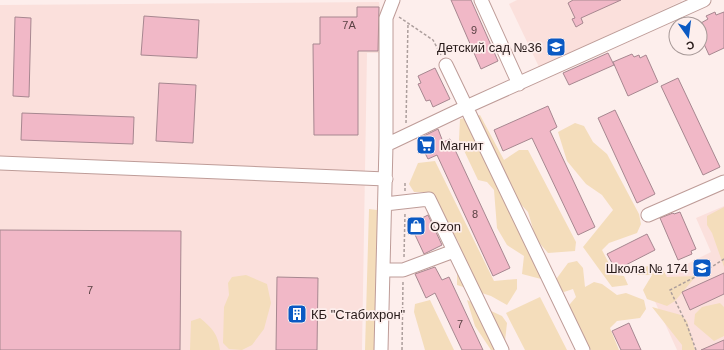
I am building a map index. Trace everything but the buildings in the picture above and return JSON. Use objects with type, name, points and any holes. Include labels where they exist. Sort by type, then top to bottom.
[{"type":"street","points":[[482,0],[519,84]]},
{"type":"street","points":[[386,145],[466,107],[704,0]]},
{"type":"street","points":[[381,350],[386,179],[386,18],[391,5]]},
{"type":"street","points":[[446,65],[583,350]]},
{"type":"street","points":[[0,163],[386,179]]},
{"type":"street","points":[[648,215],[724,182]]},
{"type":"street","points":[[385,204],[429,199],[502,350]]},
{"type":"street","points":[[383,270],[403,270],[454,250]]},
{"type":"path","points":[[391,5],[408,23],[434,40],[446,65]]},
{"type":"path","points":[[406,136],[408,23]]},
{"type":"path","points":[[696,350],[687,325],[670,290],[699,275],[724,259]]},
{"type":"shaded area","name":"Детский сад №36","points":[[517,0],[682,1],[539,67],[509,4]]},
{"type":"shaded area","points":[[379,2],[381,13],[381,53],[367,53],[362,350],[0,350],[0,5]]},
{"type":"shaded area","points":[[480,115],[504,160],[519,150],[528,150],[576,242],[575,251],[548,253],[536,239],[528,212],[514,197],[507,200],[541,279],[522,274],[524,256],[507,245],[497,228],[494,190],[487,182],[478,180],[459,140],[460,119]]},
{"type":"shaded area","points":[[575,123],[584,126],[593,142],[607,154],[639,214],[641,224],[637,233],[609,243],[602,250],[615,275],[624,276],[628,285],[612,287],[583,247],[613,210],[602,195],[586,184],[567,161],[558,132]]},
{"type":"shaded area","points":[[435,161],[494,281],[517,279],[517,289],[507,305],[491,296],[457,285],[457,275],[462,267],[459,243],[429,192],[414,192],[409,184],[418,163]]},
{"type":"shaded area","name":"Школа № 174","points":[[724,206],[724,350],[677,350],[647,284],[711,252],[696,218]]},
{"type":"shaded area","points":[[724,207],[724,267],[712,233],[707,225],[707,216]]},
{"type":"shaded area","points":[[369,209],[377,210],[381,215],[377,350],[365,350]]},
{"type":"shaded area","points":[[577,261],[583,268],[585,287],[594,282],[602,284],[617,295],[626,293],[644,300],[646,309],[640,318],[617,321],[610,328],[619,350],[591,350],[565,321],[564,311],[576,297],[573,289],[564,292],[555,287],[557,278],[568,263]]},
{"type":"shaded area","points":[[660,264],[667,277],[696,276],[675,301],[667,306],[647,299],[643,290],[652,275],[638,275],[632,269]]},
{"type":"shaded area","points":[[246,275],[267,284],[271,303],[264,329],[252,345],[242,350],[229,349],[223,343],[224,307],[229,295],[228,283],[232,277]]},
{"type":"shaded area","points":[[540,297],[567,350],[525,350],[506,313]]},
{"type":"shaded area","points":[[430,300],[454,350],[425,350],[414,312],[415,304]]},
{"type":"shaded area","points":[[467,300],[502,316],[507,323],[505,341],[508,350],[491,350],[475,326]]},
{"type":"shaded area","points":[[720,303],[724,307],[724,336],[714,341],[694,324],[695,314],[702,307]]},
{"type":"shaded area","points":[[652,307],[681,315],[687,321],[695,350],[682,350],[682,345]]},
{"type":"shaded area","points":[[200,318],[214,332],[218,340],[220,350],[190,350],[191,321]]},
{"type":"place","name":"Детский сад №36","points":[[556,47]]},
{"type":"place","name":"Магнит","points":[[426,145]]},
{"type":"place","name":"Ozon","points":[[416,226]]},
{"type":"place","name":"Школа № 174","points":[[702,268]]},
{"type":"place","name":"КБ \"Стабихрон\"","points":[[297,314]]}]
